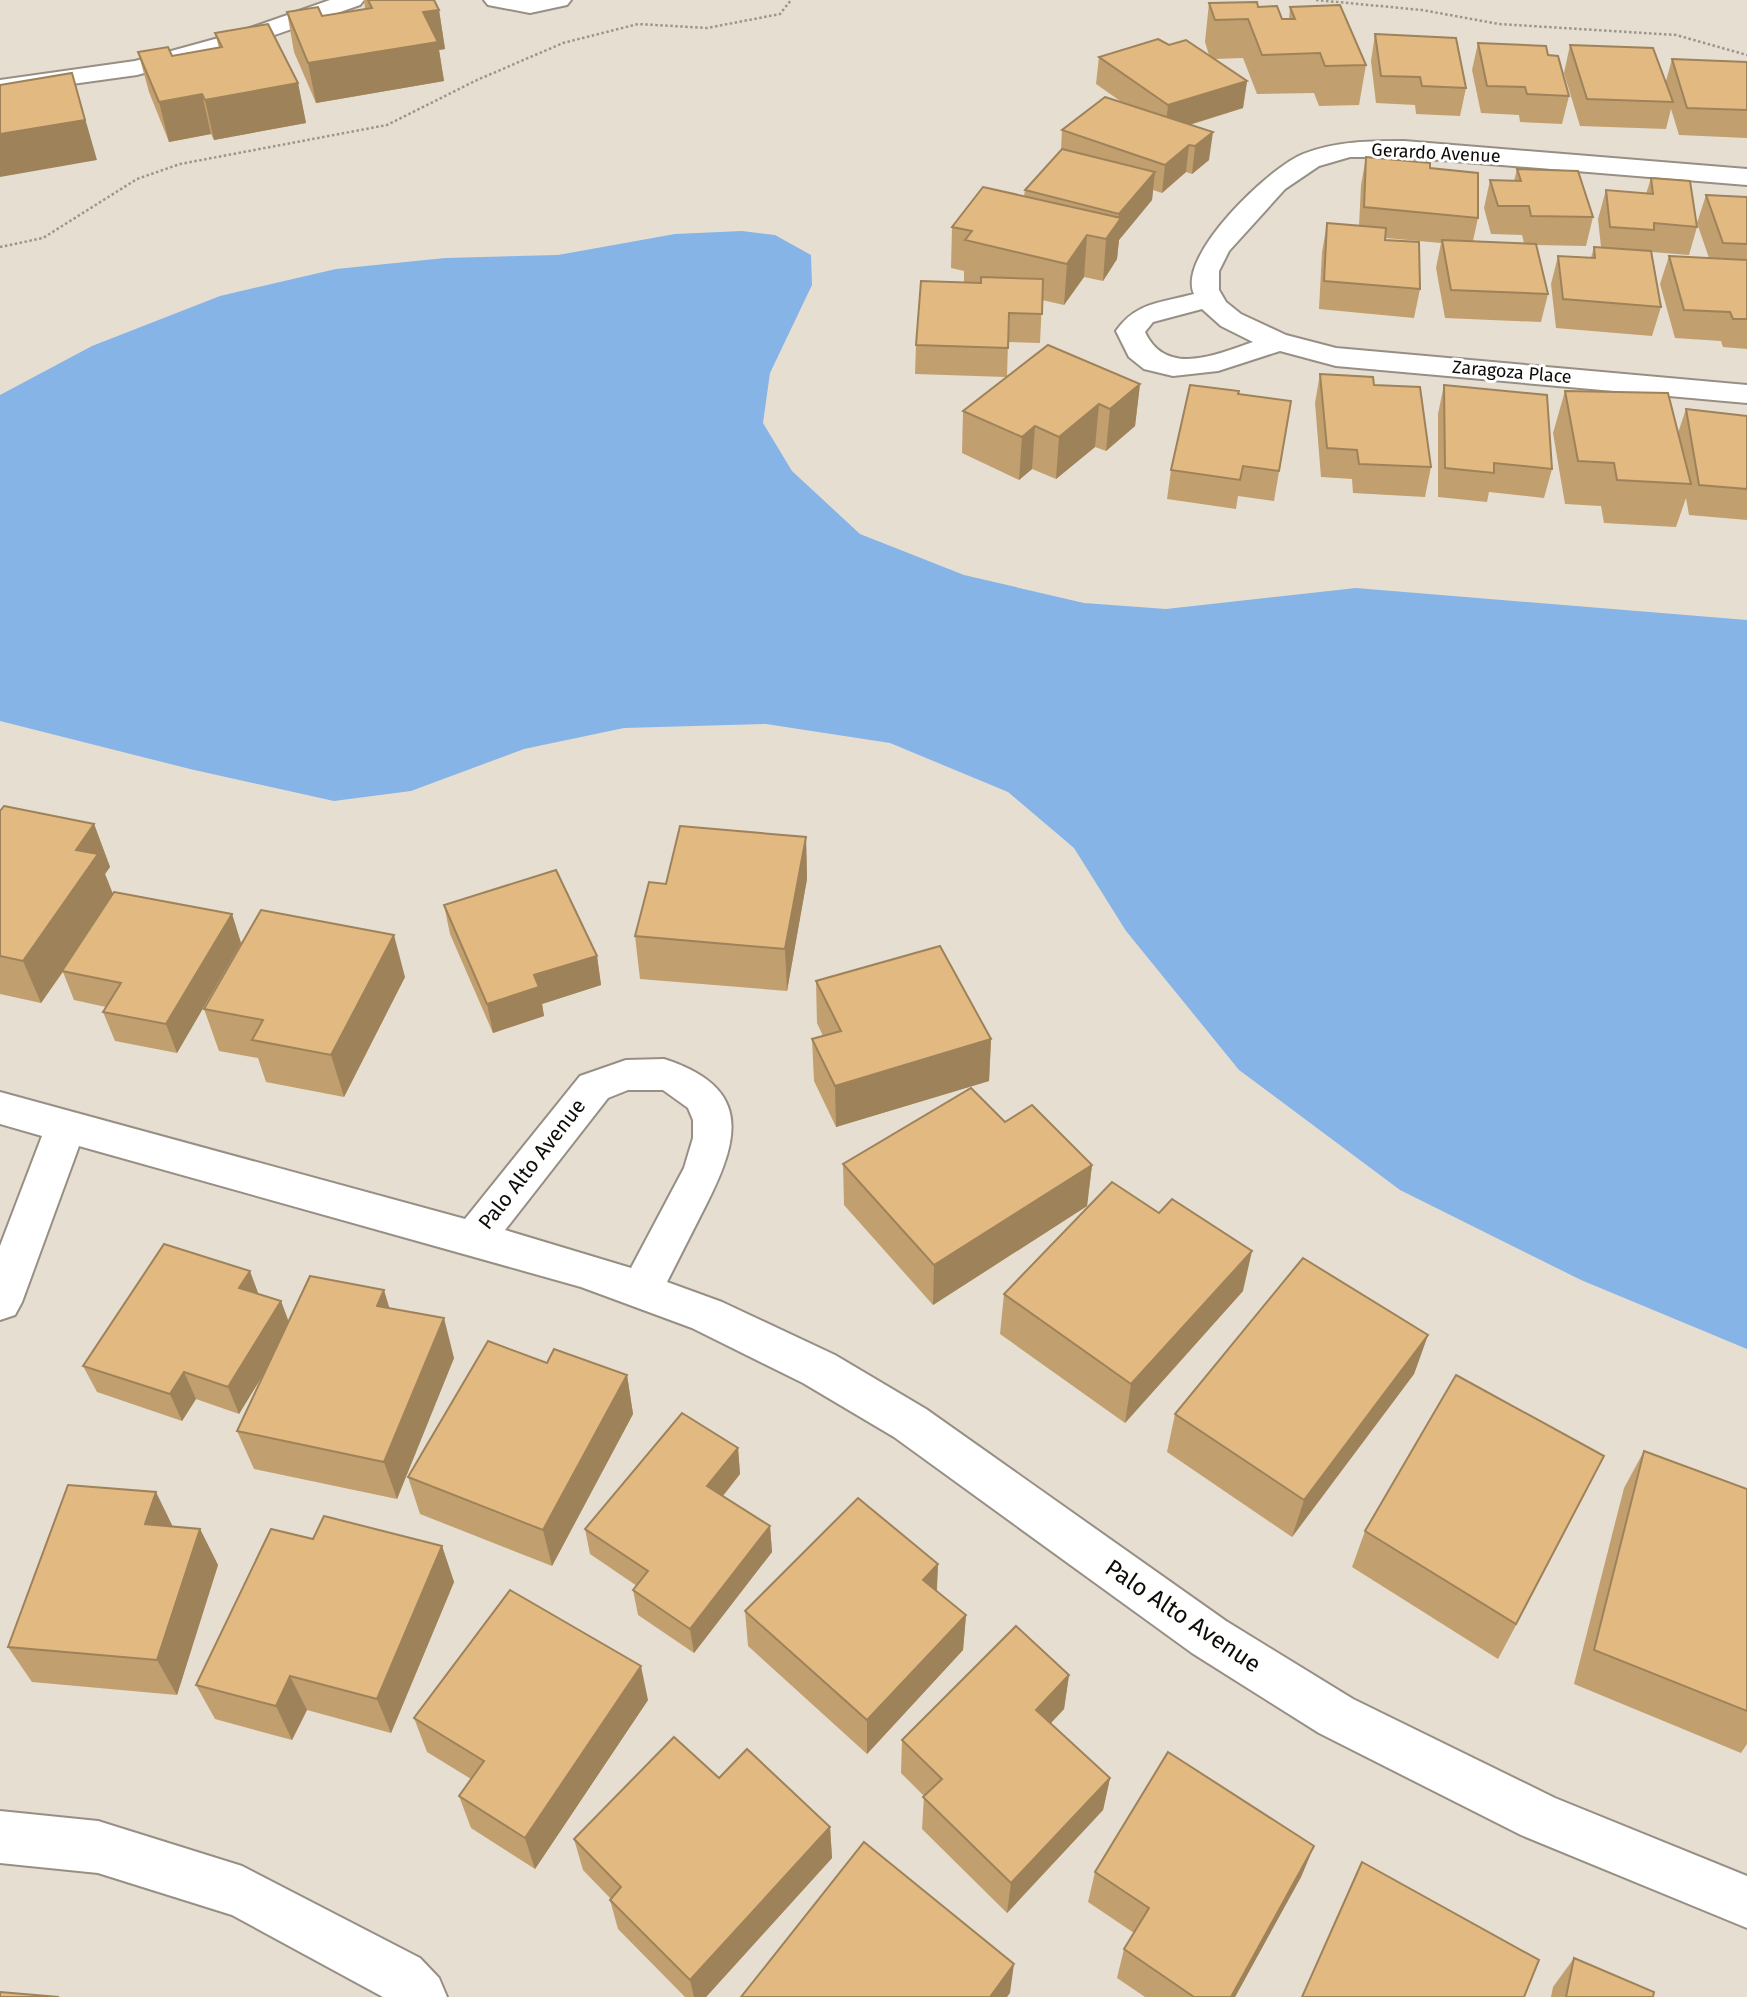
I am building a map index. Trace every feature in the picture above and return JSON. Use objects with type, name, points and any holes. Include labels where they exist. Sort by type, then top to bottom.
[{"type":"street","points":[[0,87],[137,68],[242,39],[352,0]]},
{"type":"street","points":[[496,0],[530,6],[559,0]]},
{"type":"street","name":"Gerardo Avenue","points":[[1211,298],[1204,277],[1205,268],[1217,249],[1278,178],[1299,164],[1325,155],[1369,148],[1404,149],[1747,177]]},
{"type":"street","points":[[1211,298],[1143,316],[1130,331],[1138,350],[1162,364],[1200,367],[1225,362],[1278,342]]},
{"type":"street","name":"Zaragoza Place","points":[[1211,298],[1236,322],[1278,342],[1362,360],[1747,394]]},
{"type":"street","name":"Palo Alto Avenue","points":[[474,1238],[540,1159],[594,1087],[626,1075],[664,1074],[677,1079],[703,1098],[713,1120],[713,1138],[704,1169],[641,1290]]},
{"type":"street","name":"Palo Alto Avenue","points":[[0,1108],[586,1270],[707,1315],[820,1369],[910,1423],[1209,1637],[1336,1716],[1539,1817],[1747,1902]]},
{"type":"street","points":[[0,1302],[66,1127]]},
{"type":"street","points":[[0,1837],[99,1847],[242,1892],[401,1978],[420,1997]]},
{"type":"path","points":[[0,247],[43,237],[137,179],[180,164],[387,125],[477,80],[563,43],[638,24],[707,28],[780,14],[791,0]]},
{"type":"path","points":[[1316,0],[1422,10],[1499,24],[1676,35],[1747,55]]},
{"type":"water","points":[[742,231],[775,235],[811,255],[812,285],[770,373],[763,423],[792,471],[860,534],[964,575],[1084,603],[1166,609],[1356,588],[1747,620],[1747,1349],[1581,1280],[1400,1190],[1239,1070],[1126,931],[1074,848],[1008,792],[890,743],[766,724],[624,728],[524,749],[411,791],[334,801],[190,769],[0,721],[0,395],[92,346],[220,296],[336,269],[445,258],[558,255],[675,234]]},
{"type":"building","points":[[368,0],[434,0],[439,10],[423,12],[438,42],[308,63],[287,12],[318,7],[322,16],[372,8]]},
{"type":"building","points":[[1257,2],[1258,7],[1277,6],[1282,19],[1295,19],[1290,7],[1340,5],[1366,65],[1325,66],[1320,53],[1262,55],[1248,19],[1215,20],[1209,3]]},
{"type":"building","points":[[268,24],[298,83],[205,100],[202,94],[159,102],[138,52],[168,47],[172,56],[222,47],[215,33]]},
{"type":"building","points":[[1375,34],[1456,38],[1466,88],[1422,86],[1420,77],[1381,76]]},
{"type":"building","points":[[1158,39],[1169,45],[1186,40],[1247,81],[1168,105],[1099,57]]},
{"type":"building","points":[[1478,43],[1546,46],[1548,55],[1558,56],[1569,96],[1527,94],[1525,87],[1487,86]]},
{"type":"building","points":[[1570,45],[1653,48],[1673,102],[1587,99]]},
{"type":"building","points":[[1672,59],[1747,62],[1747,110],[1687,108]]},
{"type":"building","points":[[72,73],[85,120],[0,134],[0,85]]},
{"type":"building","points":[[1105,97],[1213,132],[1195,146],[1189,145],[1165,165],[1062,130]]},
{"type":"building","points":[[1062,149],[1155,172],[1119,214],[1025,190]]},
{"type":"building","points":[[1366,157],[1430,163],[1430,168],[1478,173],[1478,218],[1364,207]]},
{"type":"building","points":[[1517,169],[1578,171],[1593,217],[1531,216],[1529,206],[1498,206],[1490,180],[1521,181]]},
{"type":"building","points":[[1651,178],[1690,181],[1697,227],[1654,223],[1654,230],[1610,227],[1606,190],[1653,194]]},
{"type":"building","points":[[983,187],[1121,218],[1106,239],[1087,235],[1067,264],[965,240],[972,231],[952,227]]},
{"type":"building","points":[[1706,195],[1747,197],[1747,244],[1723,243]]},
{"type":"building","points":[[1327,223],[1386,228],[1385,240],[1419,242],[1420,289],[1324,281]]},
{"type":"building","points":[[1442,240],[1536,244],[1548,294],[1451,290]]},
{"type":"building","points":[[1594,247],[1651,251],[1661,307],[1563,299],[1558,256],[1595,258]]},
{"type":"building","points":[[1669,256],[1747,260],[1747,319],[1733,319],[1730,312],[1684,310]]},
{"type":"building","points":[[981,277],[1043,279],[1042,314],[1009,313],[1008,348],[916,345],[921,281],[981,283]]},
{"type":"building","points":[[1048,345],[1140,384],[1110,409],[1099,404],[1059,437],[1035,426],[1022,437],[963,411]]},
{"type":"building","points":[[1320,374],[1373,377],[1374,385],[1420,387],[1431,467],[1359,464],[1357,450],[1327,448]]},
{"type":"building","points":[[1190,385],[1291,401],[1279,471],[1243,466],[1240,480],[1171,470]]},
{"type":"building","points":[[1444,385],[1547,395],[1552,469],[1494,463],[1494,473],[1445,468]]},
{"type":"building","points":[[1565,391],[1668,393],[1691,484],[1617,480],[1614,463],[1578,461]]},
{"type":"building","points":[[1686,409],[1747,416],[1747,489],[1699,485]]},
{"type":"building","points":[[4,806],[94,824],[76,850],[98,854],[23,961],[0,956],[0,811]]},
{"type":"building","points":[[680,826],[806,837],[785,949],[635,936],[649,882],[666,884]]},
{"type":"building","points":[[556,870],[597,956],[534,975],[539,987],[487,1004],[444,905]]},
{"type":"building","points":[[114,892],[232,914],[166,1024],[103,1012],[121,983],[62,971]]},
{"type":"building","points":[[261,910],[394,935],[331,1055],[252,1040],[263,1020],[204,1009]]},
{"type":"building","points":[[940,946],[991,1039],[835,1086],[812,1039],[841,1031],[816,981]]},
{"type":"building","points":[[971,1088],[1005,1122],[1032,1105],[1092,1165],[934,1265],[843,1164]]},
{"type":"building","points":[[1112,1182],[1159,1213],[1172,1199],[1252,1251],[1131,1384],[1004,1294]]},
{"type":"building","points":[[164,1244],[250,1271],[239,1288],[281,1301],[228,1387],[184,1372],[170,1394],[83,1366]]},
{"type":"building","points":[[1303,1258],[1428,1335],[1304,1500],[1175,1414]]},
{"type":"building","points":[[310,1276],[384,1290],[377,1306],[444,1318],[384,1462],[237,1431]]},
{"type":"building","points":[[488,1341],[547,1363],[554,1349],[627,1375],[543,1530],[408,1477]]},
{"type":"building","points":[[1456,1375],[1604,1456],[1516,1624],[1365,1531]]},
{"type":"building","points":[[682,1413],[738,1448],[707,1486],[770,1526],[690,1629],[633,1590],[648,1571],[585,1529]]},
{"type":"building","points":[[1644,1451],[1747,1489],[1747,1711],[1594,1650]]},
{"type":"building","points":[[68,1485],[156,1492],[145,1524],[200,1529],[157,1660],[8,1647]]},
{"type":"building","points":[[858,1498],[938,1564],[923,1580],[966,1615],[867,1720],[745,1611]]},
{"type":"building","points":[[324,1516],[442,1546],[377,1699],[290,1676],[276,1706],[196,1685],[271,1529],[313,1539]]},
{"type":"building","points":[[510,1590],[641,1666],[525,1838],[459,1796],[484,1761],[414,1718]]},
{"type":"building","points":[[1016,1626],[1069,1675],[1036,1710],[1110,1778],[1011,1883],[923,1797],[942,1779],[902,1740]]},
{"type":"building","points":[[674,1737],[719,1778],[747,1749],[830,1827],[690,1980],[610,1900],[621,1887],[574,1839]]},
{"type":"building","points":[[1168,1752],[1314,1846],[1231,1997],[1194,1997],[1124,1949],[1149,1908],[1095,1872]]},
{"type":"building","points":[[864,1842],[1014,1964],[990,1997],[741,1997]]},
{"type":"building","points":[[1362,1862],[1539,1960],[1524,1997],[1302,1997]]},
{"type":"building","points":[[1574,1958],[1654,1992],[1653,1997],[1566,1997]]},
{"type":"building","points":[[0,1992],[59,1997],[0,1997]]}]
